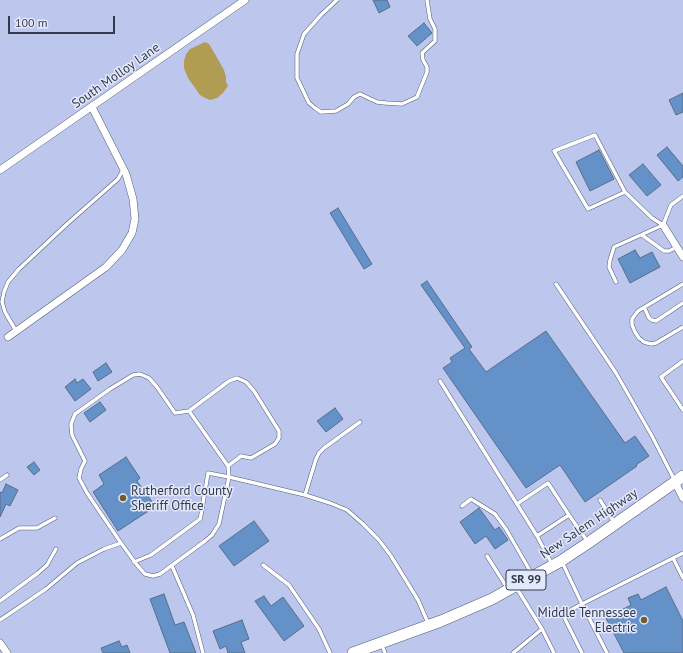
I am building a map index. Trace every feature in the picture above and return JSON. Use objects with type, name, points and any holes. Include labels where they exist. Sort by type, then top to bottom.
[{"type":"main road","name":"New Salem Highway","points":[[353,653],[384,648],[429,626],[492,599],[557,563],[616,525],[679,479]]},
{"type":"street","name":"South Molloy Lane","points":[[0,170],[245,0]]},
{"type":"street","points":[[8,337],[106,268],[122,250],[132,233],[135,219],[134,199],[124,169],[92,107]]},
{"type":"street","points":[[663,225],[683,257]]},
{"type":"street","points":[[679,479],[683,498]]},
{"type":"street","points":[[0,643],[5,652]]},
{"type":"lane","points":[[337,0],[304,34],[297,54],[297,78],[309,103],[321,112],[336,111],[348,104],[354,97],[360,94],[377,102],[402,104],[417,97],[427,72],[427,67],[423,60],[422,53],[435,41],[435,29],[430,19],[427,0]]},
{"type":"lane","points":[[625,192],[588,208],[554,151],[595,135],[625,192],[652,218],[663,225]]},
{"type":"lane","points":[[16,331],[2,302],[8,282],[19,269],[67,224],[118,179],[124,169]]},
{"type":"lane","points":[[616,282],[609,267],[614,247],[663,225],[671,205],[683,196]]},
{"type":"lane","points":[[642,235],[664,251],[669,251],[677,247]]},
{"type":"lane","points":[[556,284],[616,373],[652,436],[679,479]]},
{"type":"lane","points":[[683,284],[638,311],[632,320],[632,325],[635,332],[644,342],[651,344],[656,343],[683,327]]},
{"type":"lane","points":[[644,307],[649,318],[656,321],[683,303]]},
{"type":"lane","points":[[683,361],[661,377],[683,410]]},
{"type":"lane","points":[[189,411],[228,466],[229,477],[219,524],[212,535],[172,566],[160,574],[153,576],[145,574],[134,562],[87,493],[79,478],[80,470],[86,461],[72,435],[71,424],[75,414],[110,389],[133,375],[140,374],[149,378],[175,413],[189,411],[229,381],[237,378],[246,382],[254,391],[279,431],[279,438],[275,444],[251,458],[241,456],[228,466]]},
{"type":"lane","points":[[440,381],[537,536],[557,563],[582,604],[607,653]]},
{"type":"lane","points":[[305,495],[319,453],[360,422]]},
{"type":"lane","points":[[134,562],[151,555],[200,519],[208,473],[229,477],[305,495],[347,510],[379,540],[391,556],[418,600],[429,626]]},
{"type":"lane","points":[[0,480],[7,475]]},
{"type":"lane","points":[[517,504],[548,483],[588,543]]},
{"type":"lane","points":[[462,506],[471,499],[495,514],[506,529],[533,577]]},
{"type":"lane","points":[[600,500],[616,525]]},
{"type":"lane","points":[[537,536],[569,515]]},
{"type":"lane","points":[[0,539],[19,528],[37,528],[55,518]]},
{"type":"lane","points":[[0,620],[46,589],[77,563],[104,549],[121,543]]},
{"type":"lane","points":[[0,601],[47,565],[56,549]]},
{"type":"lane","points":[[582,653],[563,616],[565,612],[683,553]]},
{"type":"lane","points":[[487,556],[542,629],[554,653]]},
{"type":"lane","points":[[673,558],[683,578]]},
{"type":"lane","points":[[264,565],[289,585],[318,629],[330,653]]},
{"type":"lane","points":[[172,566],[193,615],[203,653]]},
{"type":"lane","points":[[513,653],[542,629]]},
{"type":"shaded area","points":[[205,42],[209,44],[224,70],[228,86],[217,98],[210,100],[200,95],[188,78],[184,68],[186,54],[190,49]]},
{"type":"building","points":[[373,0],[387,0],[390,7],[379,13]]},
{"type":"building","points":[[424,23],[432,33],[417,46],[408,36]]},
{"type":"building","points":[[683,93],[683,112],[676,115],[669,100]]},
{"type":"building","points":[[667,147],[683,166],[683,177],[678,181],[657,155]]},
{"type":"building","points":[[599,150],[614,179],[590,191],[576,162]]},
{"type":"building","points":[[643,164],[661,185],[647,196],[629,175]]},
{"type":"building","points":[[338,208],[372,264],[364,269],[330,213]]},
{"type":"building","points":[[635,250],[640,258],[652,252],[660,267],[630,283],[618,259]]},
{"type":"building","points":[[427,281],[472,347],[469,349],[486,372],[546,331],[625,443],[635,436],[649,456],[585,502],[560,465],[526,488],[443,368],[452,362],[450,358],[465,348],[421,285]]},
{"type":"building","points":[[106,363],[112,372],[98,381],[93,372]]},
{"type":"building","points":[[75,379],[77,383],[83,379],[91,389],[75,401],[65,387]]},
{"type":"building","points":[[100,402],[106,410],[90,422],[84,413]]},
{"type":"building","points":[[335,408],[343,419],[326,432],[317,421]]},
{"type":"building","name":"Rutherford County Sheriff Office","points":[[126,457],[140,478],[137,481],[153,503],[150,504],[153,508],[118,531],[93,492],[104,484],[99,475]]},
{"type":"building","points":[[34,462],[40,470],[34,475],[27,467]]},
{"type":"building","points":[[6,484],[18,490],[10,506],[6,504],[0,517],[0,492],[2,493]]},
{"type":"building","points":[[479,508],[495,530],[499,527],[508,540],[495,549],[486,536],[475,544],[460,522]]},
{"type":"building","points":[[254,521],[269,541],[234,566],[219,546]]},
{"type":"building","name":"Middle Tennessee Electric","points":[[666,587],[683,621],[683,653],[624,653],[606,618],[631,605],[628,598],[638,594],[641,600]]},
{"type":"building","points":[[164,594],[175,625],[184,622],[196,653],[170,653],[150,599]]},
{"type":"building","points":[[264,596],[271,606],[283,597],[304,626],[284,641],[255,601]]},
{"type":"building","points":[[242,620],[249,639],[241,642],[245,653],[228,653],[226,646],[220,649],[213,631]]},
{"type":"building","points":[[119,641],[122,647],[127,645],[130,653],[103,653],[101,648]]},
{"type":"place","name":"Rutherford County Sheriff Office","points":[[123,498]]},
{"type":"place","name":"Middle Tennessee Electric","points":[[644,620]]}]
